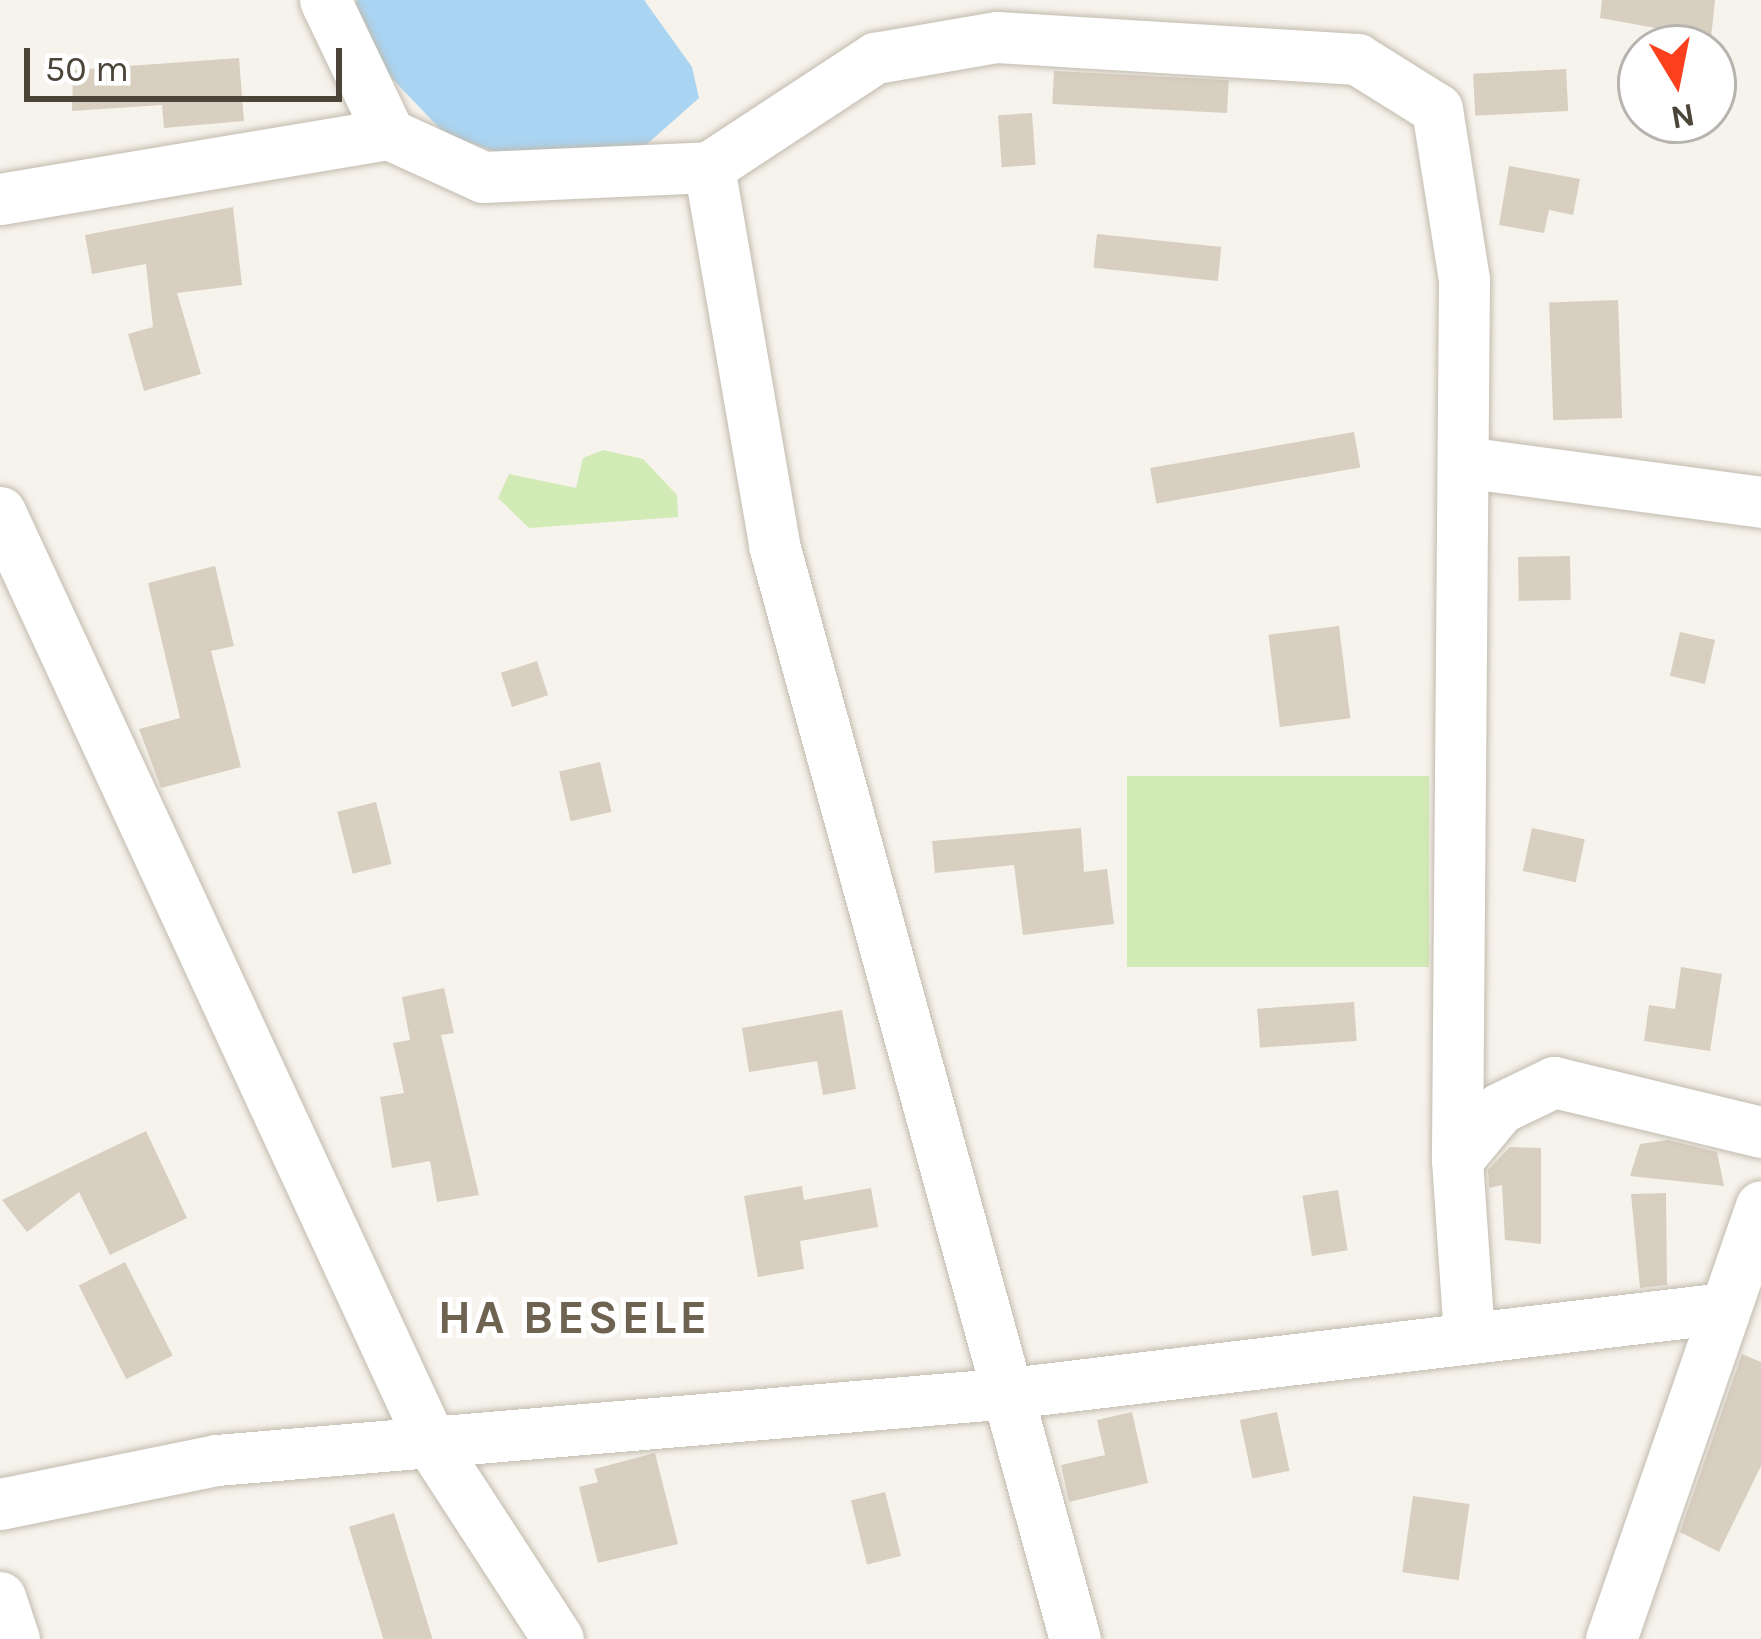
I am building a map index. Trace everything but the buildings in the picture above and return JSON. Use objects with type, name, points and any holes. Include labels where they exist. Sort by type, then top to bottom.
[{"type":"street","points":[[325,0],[389,134]]},
{"type":"street","points":[[0,199],[389,134],[483,177],[709,166],[875,58],[997,37],[1358,59],[1437,109],[1464,279],[1456,1160],[1469,1338]]},
{"type":"street","points":[[709,166],[774,545],[1076,1639]]},
{"type":"street","points":[[1463,462],[1761,502]]},
{"type":"street","points":[[0,512],[432,1445],[558,1639]]},
{"type":"street","points":[[1456,1160],[1500,1108],[1554,1082],[1761,1132]]},
{"type":"street","points":[[1611,1639],[1717,1309],[1761,1206]]},
{"type":"street","points":[[0,1504],[217,1460],[1010,1393],[1717,1309]]},
{"type":"street","points":[[0,1598],[14,1639]]},
{"type":"green space","points":[[603,450],[643,459],[677,495],[678,517],[529,528],[498,498],[509,474],[576,488],[583,458]]},
{"type":"green space","points":[[1127,776],[1429,776],[1429,967],[1127,967]]},
{"type":"water","points":[[357,0],[644,0],[692,67],[699,98],[629,160],[551,172],[444,133],[345,29]]},
{"type":"district","name":"HA BESELE","points":[[574,1318]]}]
